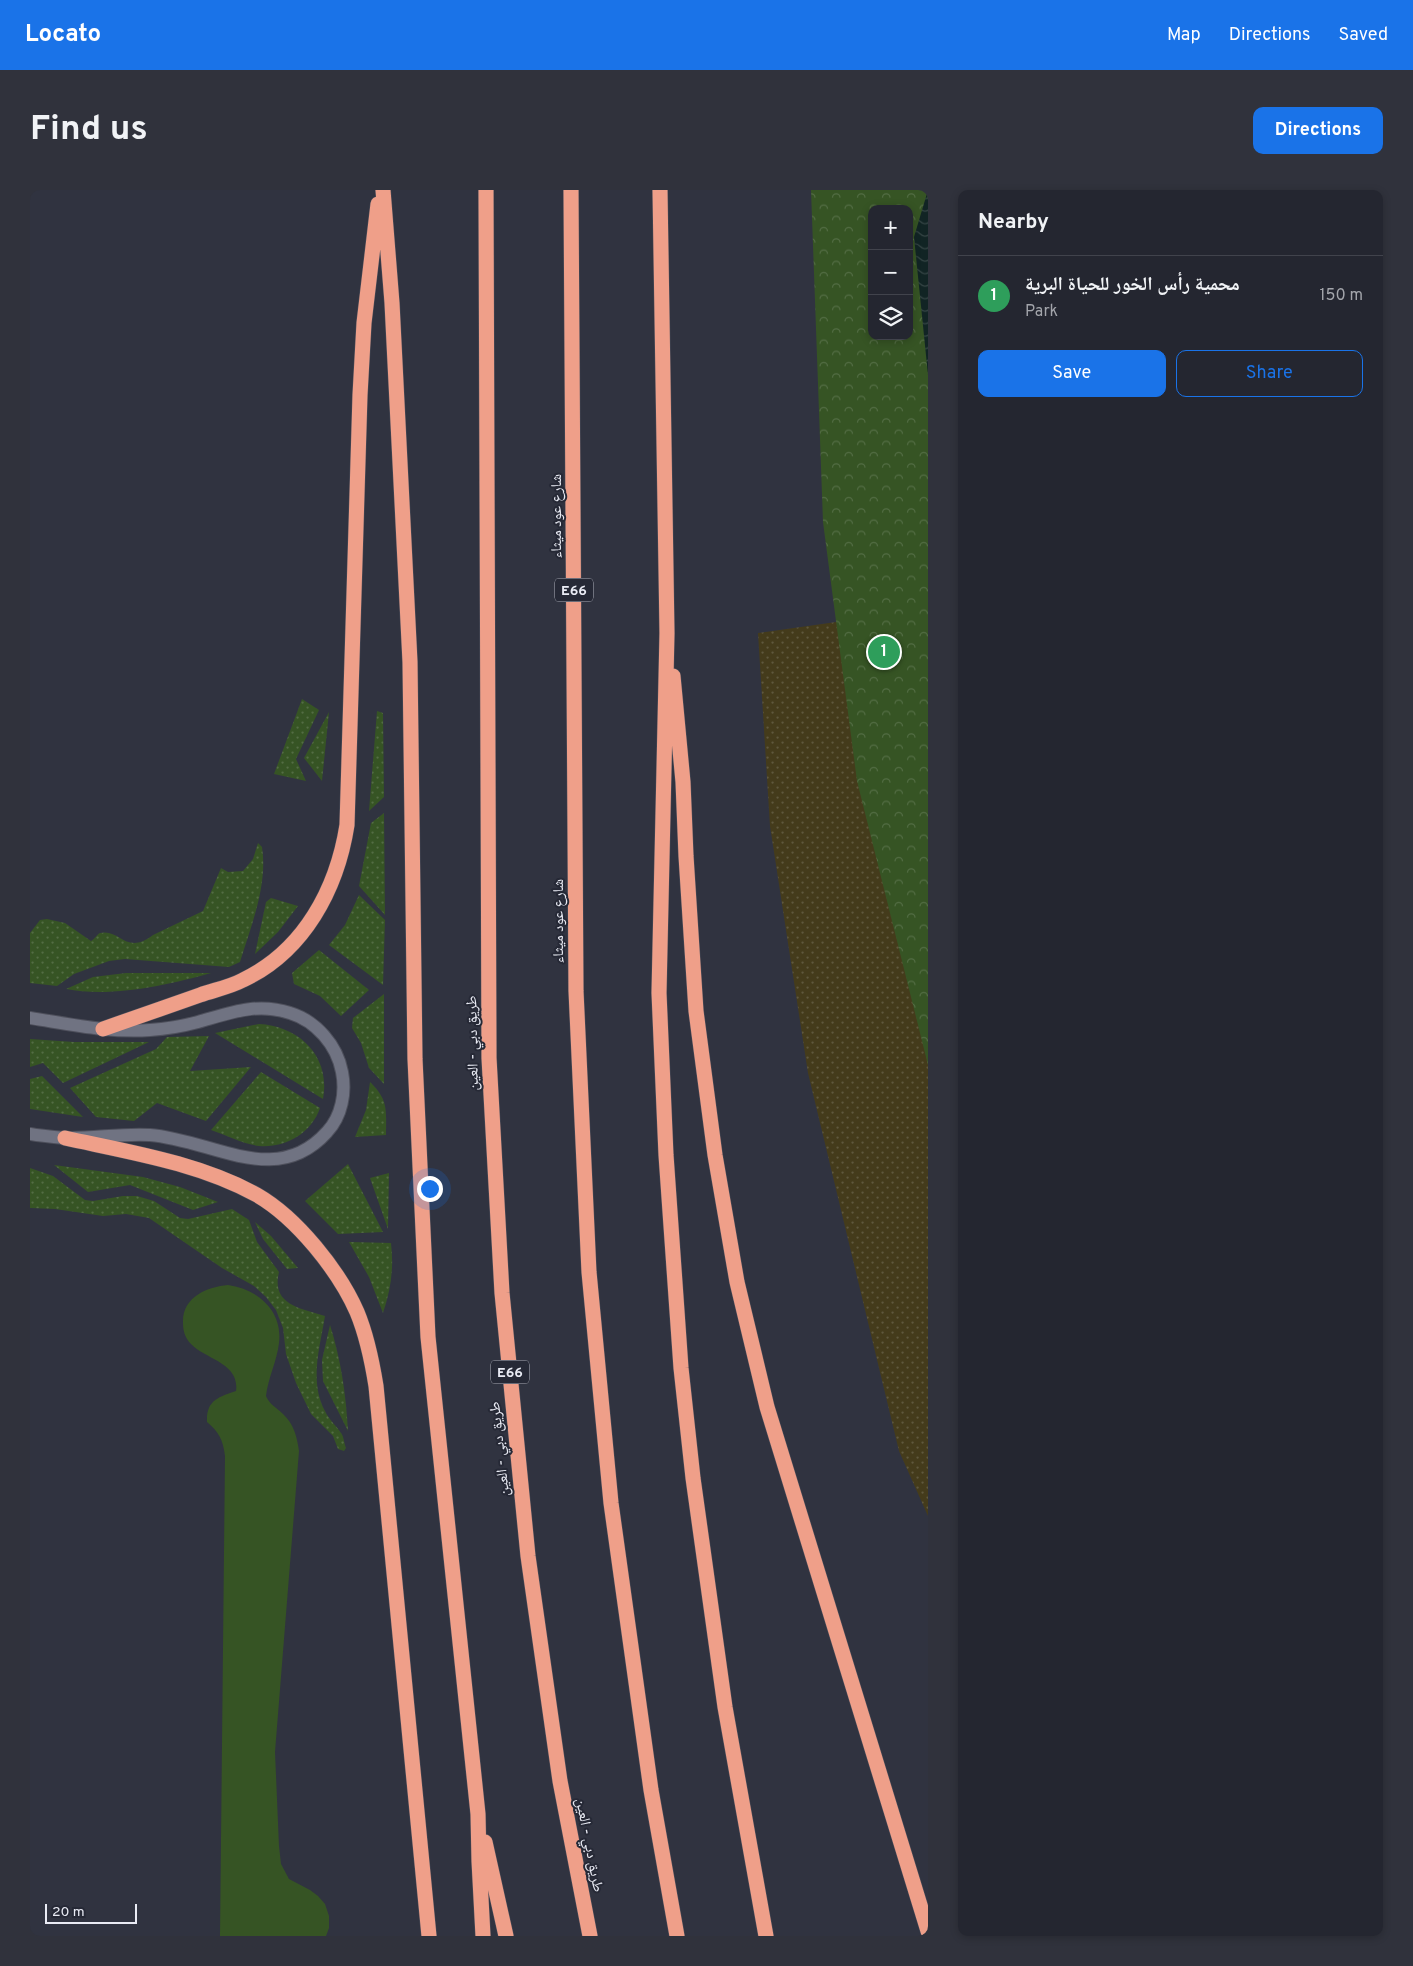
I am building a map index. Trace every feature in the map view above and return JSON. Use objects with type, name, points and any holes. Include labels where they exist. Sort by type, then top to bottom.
[{"type":"highway","points":[[103,1029],[243,980],[267,966],[288,948],[307,927],[322,904],[334,879],[342,853],[347,826],[360,395],[364,323],[381,190]]},
{"type":"highway","points":[[381,190],[392,294],[410,662],[415,1059],[428,1337],[478,1814],[484,1936]]},
{"type":"highway","name":"طريق دبي - العين","points":[[486,190],[489,804],[488,1058],[502,1293],[528,1556],[560,1781],[590,1936]]},
{"type":"highway","name":"شارع عود ميثاء","points":[[571,190],[576,991],[589,1272],[612,1503],[651,1790],[677,1936]]},
{"type":"highway","points":[[660,190],[667,633],[658,993],[666,1155],[681,1368],[693,1478],[724,1707],[766,1936]]},
{"type":"highway","points":[[667,633],[677,707],[683,782],[696,1010],[715,1155],[737,1282],[767,1407],[928,1931]]},
{"type":"highway","points":[[65,1138],[176,1164],[220,1178],[258,1196],[289,1220],[316,1247],[338,1278],[357,1312],[369,1348],[376,1386],[429,1936]]},
{"type":"highway","points":[[478,1814],[506,1936]]},
{"type":"street","points":[[30,1018],[103,1029],[148,1030],[169,1028],[238,1010],[256,1007],[273,1008],[292,1013],[310,1022],[324,1035],[334,1049],[341,1064],[344,1081],[343,1098],[338,1114],[330,1129],[319,1141],[305,1151],[275,1160],[258,1160],[150,1135],[65,1138],[30,1134]]},
{"type":"green space","points":[[811,190],[928,190],[928,1065],[857,781],[823,522]]},
{"type":"green space","points":[[302,699],[319,710],[296,759],[306,781],[274,774]]},
{"type":"green space","points":[[377,711],[383,713],[384,797],[369,811]]},
{"type":"green space","points":[[329,712],[322,781],[304,758]]},
{"type":"green space","points":[[384,813],[385,915],[359,886],[371,823]]},
{"type":"green space","points":[[258,843],[262,847],[263,861],[261,891],[240,962],[229,967],[125,959],[109,961],[74,974],[57,986],[30,983],[30,933],[40,920],[47,919],[65,923],[91,941],[100,933],[107,933],[130,942],[144,941],[203,911],[221,868],[228,872],[243,871],[253,859]]},
{"type":"green space","points":[[359,895],[385,920],[383,985],[329,945],[345,925]]},
{"type":"green space","points":[[271,898],[298,906],[278,932],[255,954],[266,902]]},
{"type":"green space","points":[[319,950],[369,990],[341,1016],[320,996],[294,984],[292,973]]},
{"type":"green space","points":[[126,973],[211,973],[139,989],[101,992],[66,989],[93,977]]},
{"type":"green space","points":[[384,994],[384,1084],[369,1068],[361,1043],[352,1028],[353,1018]]},
{"type":"green space","points":[[259,1024],[274,1026],[287,1031],[299,1037],[309,1046],[317,1057],[322,1069],[323,1099],[215,1033]]},
{"type":"green space","points":[[209,1036],[190,1071],[251,1067],[206,1121],[157,1103],[134,1121],[96,1117],[70,1088],[156,1049],[167,1037]]},
{"type":"green space","points":[[30,1039],[74,1042],[149,1042],[63,1083],[43,1063],[30,1067]]},
{"type":"green space","points":[[261,1072],[320,1108],[316,1117],[304,1132],[296,1138],[278,1145],[259,1146],[211,1130]]},
{"type":"green space","points":[[42,1076],[83,1117],[30,1109],[30,1079]]},
{"type":"green space","points":[[370,1082],[381,1094],[385,1106],[386,1135],[355,1137],[366,1110]]},
{"type":"green space","points":[[348,1164],[383,1232],[338,1234],[305,1201]]},
{"type":"green space","points":[[54,1165],[143,1177],[180,1187],[218,1202],[193,1210],[130,1185],[88,1192]]},
{"type":"green space","points":[[30,1168],[53,1176],[85,1200],[93,1201],[123,1196],[137,1196],[154,1201],[180,1218],[188,1219],[232,1209],[249,1220],[257,1242],[279,1272],[279,1292],[283,1298],[297,1307],[325,1316],[317,1364],[318,1388],[320,1400],[327,1414],[343,1436],[346,1448],[344,1451],[338,1449],[333,1436],[311,1414],[296,1383],[286,1354],[283,1328],[276,1310],[254,1286],[222,1268],[149,1218],[126,1214],[103,1216],[55,1209],[30,1208]]},
{"type":"green space","points":[[389,1173],[388,1229],[370,1178]]},
{"type":"green space","points":[[255,1222],[271,1236],[298,1268],[287,1269],[263,1239]]},
{"type":"green space","points":[[349,1242],[391,1243],[391,1278],[383,1313],[369,1277]]},
{"type":"green space","points":[[228,1285],[239,1287],[258,1296],[266,1303],[277,1321],[279,1343],[266,1396],[271,1404],[290,1422],[296,1436],[299,1451],[275,1752],[279,1846],[281,1864],[289,1879],[310,1890],[325,1904],[329,1916],[329,1928],[326,1936],[220,1936],[225,1456],[220,1437],[207,1422],[207,1415],[211,1404],[215,1400],[236,1391],[236,1382],[233,1374],[227,1368],[191,1344],[183,1329],[183,1323],[184,1314],[191,1300],[204,1291]]},
{"type":"green space","points":[[330,1325],[342,1377],[348,1431],[323,1381],[322,1360]]},
{"type":"sand","points":[[928,609],[928,1516],[899,1451],[808,1073],[770,826],[758,633]]},
{"type":"water","points":[[928,190],[928,375],[914,237]]},
{"type":"place","name":"محمية رأس الخور للحياة البرية","points":[[884,652]]}]
